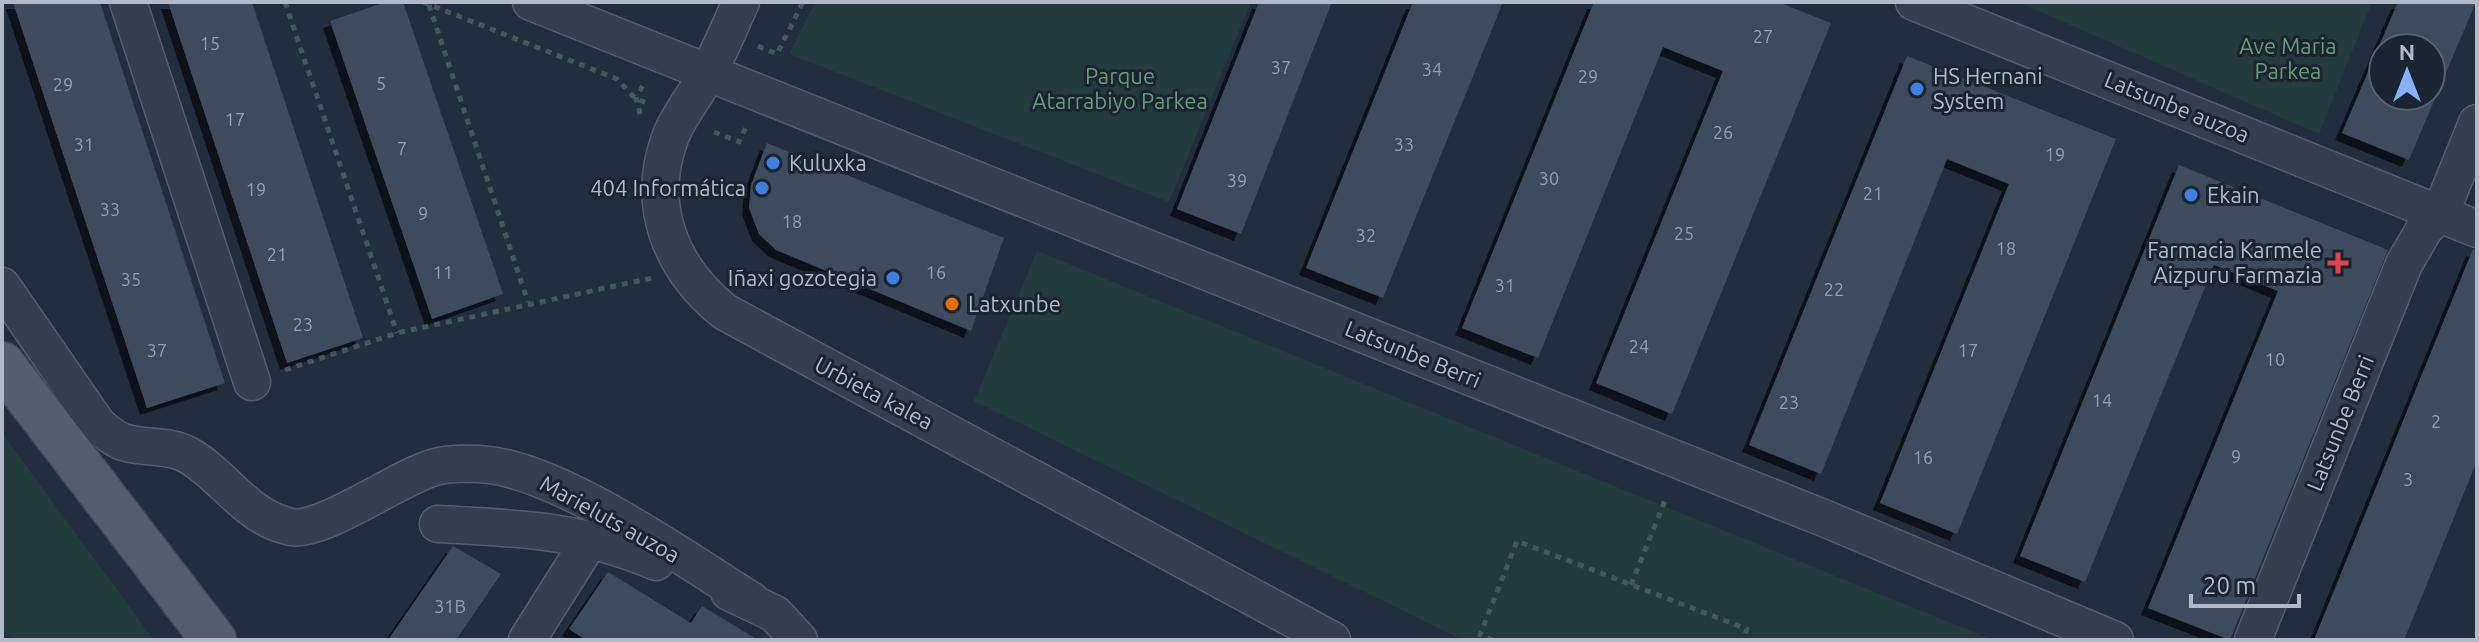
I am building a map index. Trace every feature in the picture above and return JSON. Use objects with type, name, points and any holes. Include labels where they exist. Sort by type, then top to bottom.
[{"type":"main road","points":[[2,364],[214,640]]},
{"type":"street","points":[[128,2],[252,382]]},
{"type":"street","points":[[531,2],[708,73]]},
{"type":"street","name":"Latsunbe auzoa","points":[[1914,2],[2477,229]]},
{"type":"street","name":"Urbieta kalea","points":[[736,11],[708,73],[670,137],[661,195],[669,242],[682,268],[709,300],[725,312],[1332,640]]},
{"type":"street","name":"Latsunbe Berri","points":[[708,73],[1826,519],[2115,640]]},
{"type":"street","points":[[2440,214],[2477,123]]},
{"type":"street","name":"Latsunbe Berri","points":[[2253,640],[2404,264],[2425,228],[2440,214]]},
{"type":"street","name":"Marieluts auzoa","points":[[2,286],[98,425],[120,442],[179,450],[196,459],[244,505],[272,520],[293,528],[317,525],[436,467],[488,465],[526,473],[610,514],[752,601]]},
{"type":"street","points":[[438,524],[546,529],[618,546],[698,582],[752,601],[775,614],[799,640]]},
{"type":"street","points":[[527,640],[590,540]]},
{"type":"path","points":[[285,2],[397,333]]},
{"type":"path","points":[[736,11],[777,54],[803,2]]},
{"type":"path","points":[[426,3],[528,302]]},
{"type":"path","points":[[426,3],[617,79],[636,99],[641,120]]},
{"type":"path","points":[[636,99],[658,53]]},
{"type":"path","points":[[647,266],[659,288]]},
{"type":"path","points":[[252,382],[397,333],[528,302],[653,278]]},
{"type":"path","points":[[1631,585],[1666,498]]},
{"type":"path","points":[[1493,640],[1480,635],[1517,541],[1747,629],[1743,640]]},
{"type":"green space","name":"Parque Atarrabiyo Parkea","points":[[815,2],[1251,2],[1169,202],[789,54]]},
{"type":"green space","name":"Ave Maria Parkea","points":[[2018,2],[2372,2],[2319,134]]},
{"type":"green space","points":[[1037,251],[1993,640],[1463,640],[974,401]]},
{"type":"green space","points":[[2,433],[154,640],[18,640],[2,631]]},
{"type":"building","points":[[13,2],[100,2],[225,383],[147,408]]},
{"type":"building","points":[[168,2],[252,2],[363,338],[287,363]]},
{"type":"building","points":[[386,2],[403,2],[503,294],[432,319],[330,21]]},
{"type":"building","points":[[1259,2],[1332,2],[1241,234],[1177,209]]},
{"type":"building","points":[[1413,2],[1503,2],[1383,298],[1306,268]]},
{"type":"building","points":[[1594,2],[1778,2],[1831,23],[1672,414],[1596,383],[1723,71],[1663,47],[1538,358],[1462,328]]},
{"type":"building","points":[[2398,2],[2476,2],[2447,70],[2447,32],[2385,32]]},
{"type":"building","points":[[1907,56],[2116,139],[1957,534],[1880,503],[2009,184],[1947,159],[1821,474],[1749,445]]},
{"type":"building","points":[[2367,75],[2367,112],[2429,112],[2409,160],[2342,133]]},
{"type":"building","points":[[767,143],[1004,238],[971,331],[776,250],[759,234],[749,208],[751,185]]},
{"type":"building","points":[[2179,165],[2388,250],[2230,640],[2148,608],[2278,291],[2214,265],[2085,582],[2020,556]]},
{"type":"building","points":[[2473,249],[2477,250],[2477,461],[2404,640],[2314,640]]},
{"type":"building","points":[[453,546],[501,574],[456,640],[388,640]]},
{"type":"building","points":[[608,572],[691,623],[702,606],[758,640],[586,640],[569,629]]},
{"type":"place","name":"HS Hernani System","points":[[1917,89]]},
{"type":"place","name":"Kuluxka","points":[[773,163]]},
{"type":"place","name":"404 Informática","points":[[762,188]]},
{"type":"place","name":"Ekain","points":[[2191,195]]},
{"type":"place","name":"Farmacia Karmele Aizpuru Farmazia","points":[[2338,263]]},
{"type":"place","name":"Iñaxi gozotegia","points":[[893,278]]},
{"type":"place","name":"Latxunbe","points":[[952,304]]}]
